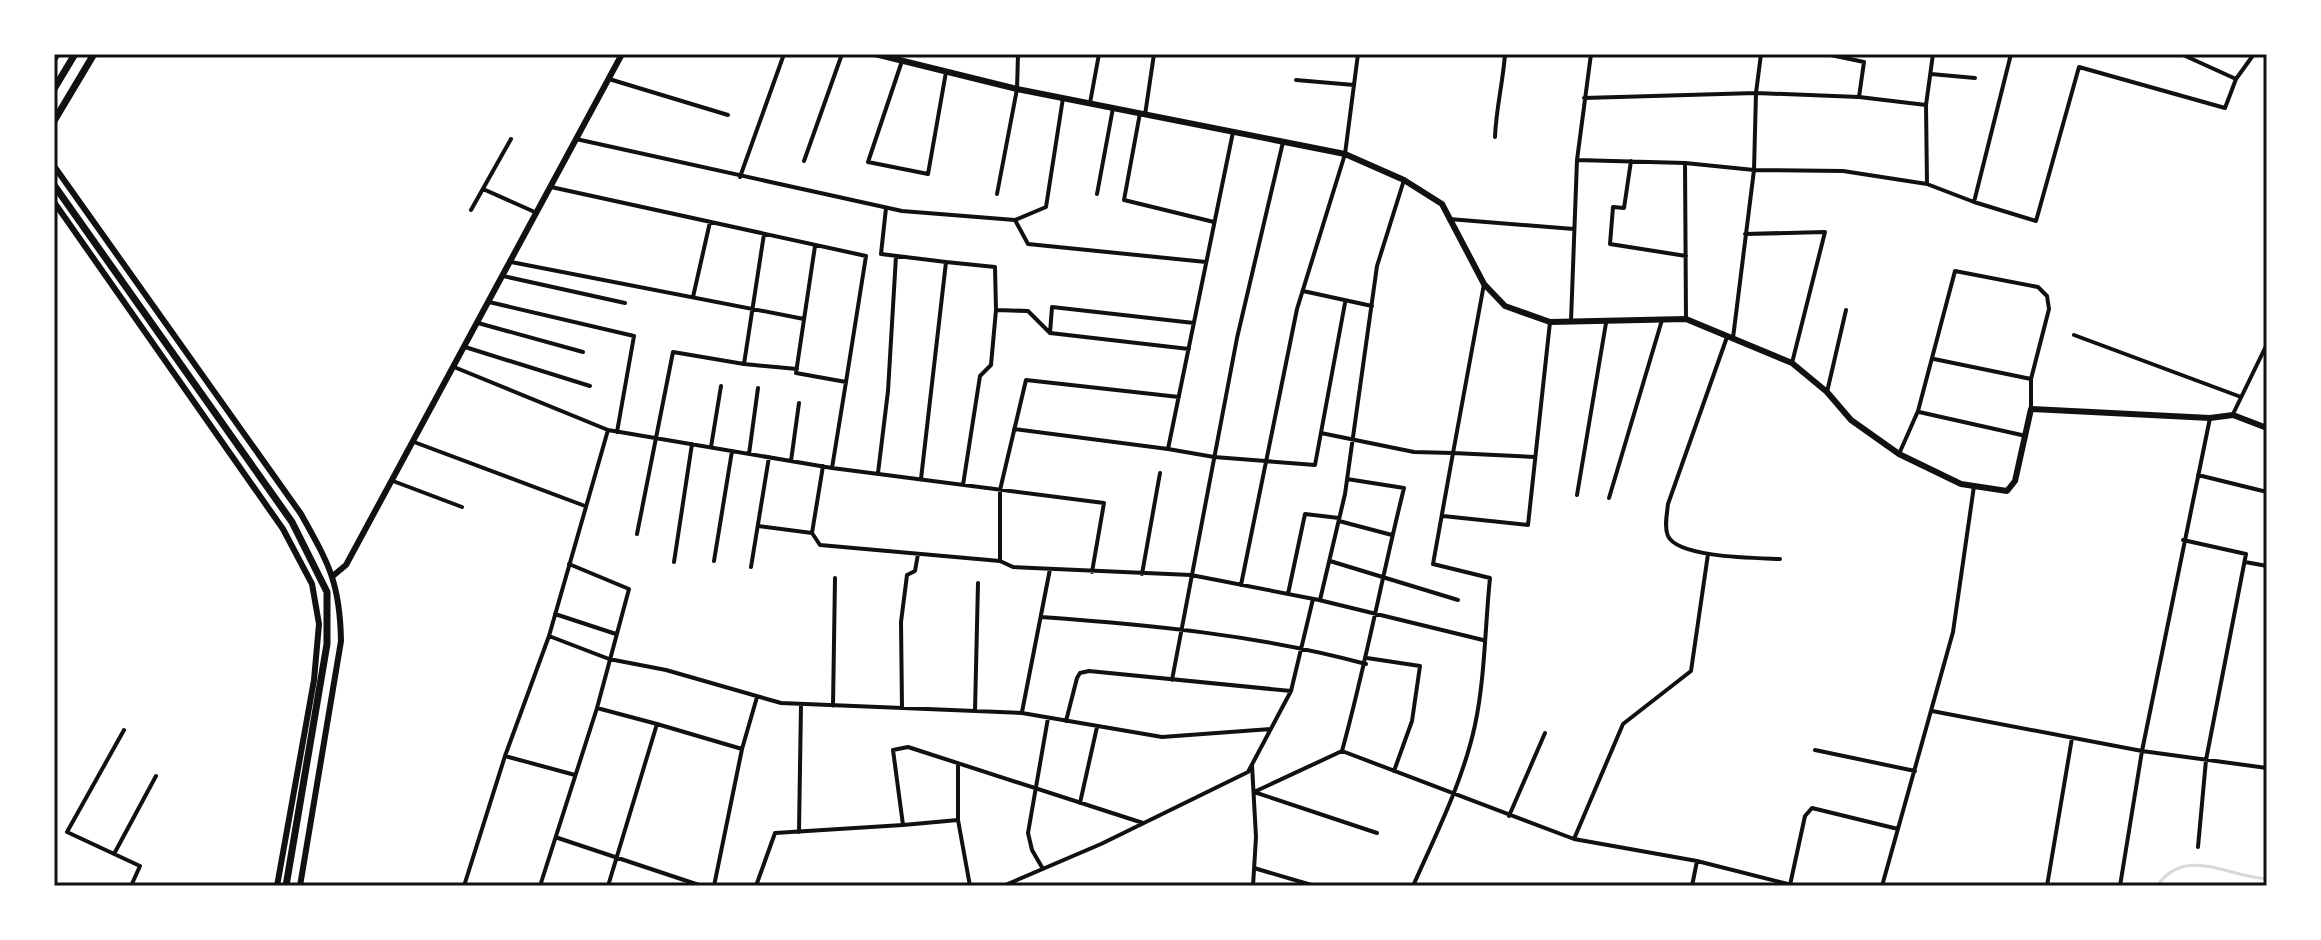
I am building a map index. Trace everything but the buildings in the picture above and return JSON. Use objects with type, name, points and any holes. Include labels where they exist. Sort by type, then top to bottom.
[{"type":"main road","points":[[54,89],[75,54]]},
{"type":"main road","points":[[54,121],[94,54]]},
{"type":"main road","points":[[54,185],[292,522],[327,592],[327,644],[286,886]]},
{"type":"street","points":[[312,584],[334,575],[346,565],[622,54]]},
{"type":"street","points":[[740,177],[784,54]]},
{"type":"street","points":[[804,161],[842,54]]},
{"type":"street","points":[[875,54],[1017,89],[1345,154],[1404,180],[1442,204],[1484,284],[1505,306],[1550,322],[1686,319],[1730,336],[1792,363],[1827,392],[1851,420],[1899,454],[1961,484],[2007,491],[2015,481],[2031,409],[2031,379],[2049,309],[2047,296],[2038,287],[1955,271],[1934,359],[1918,411],[1899,454]]},
{"type":"street","points":[[997,194],[1017,89],[1018,54]]},
{"type":"street","points":[[1090,103],[1099,54]]},
{"type":"street","points":[[1154,54],[1124,200],[1214,222]]},
{"type":"street","points":[[1241,585],[1303,291],[1345,154],[1358,54]]},
{"type":"street","points":[[1495,137],[1496,103],[1503,82],[1505,54]]},
{"type":"street","points":[[1571,321],[1577,160],[1591,54]]},
{"type":"street","points":[[1761,54],[1756,93],[1754,170],[1730,336],[1668,504],[1670,540],[1708,554],[1780,559]]},
{"type":"street","points":[[1826,54],[1864,62],[1859,97]]},
{"type":"street","points":[[1927,184],[1926,105],[1933,54]]},
{"type":"street","points":[[1974,202],[2011,54]]},
{"type":"street","points":[[2181,54],[2236,79]]},
{"type":"street","points":[[1577,160],[1685,163],[1754,170],[1843,171],[1927,184],[2036,221],[2079,67],[2225,108],[2236,79],[2254,54]]},
{"type":"street","points":[[902,61],[868,162],[928,174],[946,72]]},
{"type":"street","points":[[1931,74],[1975,78]]},
{"type":"street","points":[[609,79],[728,115]]},
{"type":"street","points":[[1296,80],[1354,85]]},
{"type":"street","points":[[1584,98],[1756,93],[1859,97],[1926,105]]},
{"type":"street","points":[[576,139],[886,208],[1015,220],[1046,207],[1063,98]]},
{"type":"street","points":[[1097,194],[1113,108]]},
{"type":"street","points":[[1168,449],[1233,132]]},
{"type":"street","points":[[471,210],[511,139]]},
{"type":"street","points":[[1172,680],[1237,338],[1283,142]]},
{"type":"street","points":[[1631,161],[1624,208],[1613,207],[1610,244],[1687,256]]},
{"type":"street","points":[[1685,163],[1686,319]]},
{"type":"street","points":[[54,166],[301,514],[334,575],[341,605],[341,641],[300,886]]},
{"type":"street","points":[[1003,886],[1248,772],[1291,691],[1329,561],[1354,439],[1377,266],[1404,180]]},
{"type":"street","points":[[551,187],[866,256],[832,468]]},
{"type":"street","points":[[483,189],[537,213]]},
{"type":"street","points":[[54,202],[283,529],[312,584],[319,624],[314,680],[277,886]]},
{"type":"street","points":[[886,208],[881,254],[995,267],[996,310],[991,365],[980,376],[963,485]]},
{"type":"street","points":[[1449,219],[1574,229]]},
{"type":"street","points":[[1015,220],[1028,244],[1206,262]]},
{"type":"street","points":[[693,297],[710,222]]},
{"type":"street","points":[[1745,234],[1825,232],[1792,363]]},
{"type":"street","points":[[744,364],[764,234]]},
{"type":"street","points":[[815,245],[796,373],[846,382]]},
{"type":"street","points":[[878,474],[888,391],[896,256]]},
{"type":"street","points":[[511,262],[804,319]]},
{"type":"street","points":[[921,479],[946,262]]},
{"type":"street","points":[[503,276],[625,303]]},
{"type":"street","points":[[1413,886],[1453,795],[1475,722],[1490,578],[1433,564],[1484,284]]},
{"type":"street","points":[[1303,291],[1345,303],[1372,306]]},
{"type":"street","points":[[489,302],[634,336],[617,432]]},
{"type":"street","points":[[1014,429],[1214,457],[1315,465],[1345,303]]},
{"type":"street","points":[[1050,333],[1052,307],[1123,312],[1194,323]]},
{"type":"street","points":[[996,310],[1028,311],[1050,333],[1189,349]]},
{"type":"street","points":[[1827,392],[1846,310]]},
{"type":"street","points":[[1609,498],[1663,318]]},
{"type":"street","points":[[1442,516],[1528,525],[1550,322]]},
{"type":"street","points":[[478,323],[583,352]]},
{"type":"street","points":[[1577,495],[1606,323]]},
{"type":"street","points":[[2074,335],[2241,397]]},
{"type":"street","points":[[2233,415],[2267,344]]},
{"type":"street","points":[[465,347],[590,386]]},
{"type":"street","points":[[637,534],[659,439],[673,352],[797,369]]},
{"type":"street","points":[[1934,359],[2031,379]]},
{"type":"street","points":[[454,367],[617,432],[832,468],[1104,503],[1092,572]]},
{"type":"street","points":[[1000,561],[1000,490],[1026,380],[1179,397]]},
{"type":"street","points":[[711,447],[721,386]]},
{"type":"street","points":[[749,454],[758,388]]},
{"type":"street","points":[[791,461],[799,403]]},
{"type":"street","points":[[2031,409],[2210,418],[2233,415],[2267,428]]},
{"type":"street","points":[[1918,411],[2026,436]]},
{"type":"street","points":[[2120,886],[2142,751],[2210,418]]},
{"type":"street","points":[[464,886],[505,756],[549,636],[608,430]]},
{"type":"street","points":[[1321,433],[1414,452],[1535,457]]},
{"type":"street","points":[[414,442],[585,506]]},
{"type":"street","points":[[674,562],[692,444]]},
{"type":"street","points":[[714,561],[732,451]]},
{"type":"street","points":[[751,567],[769,457]]},
{"type":"street","points":[[823,466],[812,533],[820,545],[1000,561],[1013,567],[1191,575],[1316,600],[1483,640]]},
{"type":"street","points":[[1142,574],[1160,473]]},
{"type":"street","points":[[2198,475],[2267,492]]},
{"type":"street","points":[[1342,751],[1366,661],[1404,488],[1347,479]]},
{"type":"street","points":[[393,481],[462,507]]},
{"type":"street","points":[[1882,886],[1953,632],[1974,486]]},
{"type":"street","points":[[1288,594],[1305,514],[1339,519],[1392,535]]},
{"type":"street","points":[[758,526],[812,533]]},
{"type":"street","points":[[2183,540],[2246,554],[2206,760],[2198,847]]},
{"type":"street","points":[[902,708],[902,602],[907,575],[915,571],[918,554]]},
{"type":"street","points":[[1574,839],[1623,724],[1691,671],[1708,554]]},
{"type":"street","points":[[1329,561],[1458,600]]},
{"type":"street","points":[[2245,562],[2267,566]]},
{"type":"street","points":[[540,886],[558,838],[597,708],[629,589],[569,564]]},
{"type":"street","points":[[1022,713],[1050,569]]},
{"type":"street","points":[[833,706],[835,578]]},
{"type":"street","points":[[975,711],[978,583]]},
{"type":"street","points":[[555,614],[616,634]]},
{"type":"street","points":[[1041,617],[1182,628],[1302,646],[1366,661],[1420,666],[1412,721],[1394,771]]},
{"type":"street","points":[[549,636],[609,659],[666,670],[757,697],[801,704],[1022,713],[1144,737],[1173,738],[1271,729]]},
{"type":"street","points":[[1066,721],[1080,673],[1291,691]]},
{"type":"street","points":[[714,886],[742,749],[757,697]]},
{"type":"street","points":[[799,832],[801,704]]},
{"type":"street","points":[[597,708],[742,749]]},
{"type":"street","points":[[1932,711],[2142,751],[2267,768]]},
{"type":"street","points":[[1043,869],[1028,833],[1048,718]]},
{"type":"street","points":[[608,886],[657,724]]},
{"type":"street","points":[[1080,803],[1097,727]]},
{"type":"street","points":[[124,730],[67,832],[140,866],[131,886]]},
{"type":"street","points":[[1509,816],[1545,733]]},
{"type":"street","points":[[2047,886],[2072,738]]},
{"type":"street","points":[[903,825],[893,750],[908,747],[1143,823]]},
{"type":"street","points":[[1815,750],[1916,771]]},
{"type":"street","points":[[1254,792],[1342,751],[1574,839],[1697,861],[1793,885],[1805,816],[1812,808],[1898,829]]},
{"type":"street","points":[[505,756],[575,775]]},
{"type":"street","points":[[958,763],[958,820],[970,886]]},
{"type":"street","points":[[1252,764],[1253,886]]},
{"type":"street","points":[[114,854],[156,776]]},
{"type":"street","points":[[1254,792],[1377,833]]},
{"type":"street","points":[[756,886],[775,833],[958,820]]},
{"type":"street","points":[[558,838],[702,886]]},
{"type":"street","points":[[1692,886],[1697,861]]},
{"type":"street","points":[[1254,868],[1315,886]]},
{"type":"street","points":[[884,886],[901,886]]},
{"type":"waterway","points":[[2157,886],[2168,874],[2194,865],[2267,879]]}]
